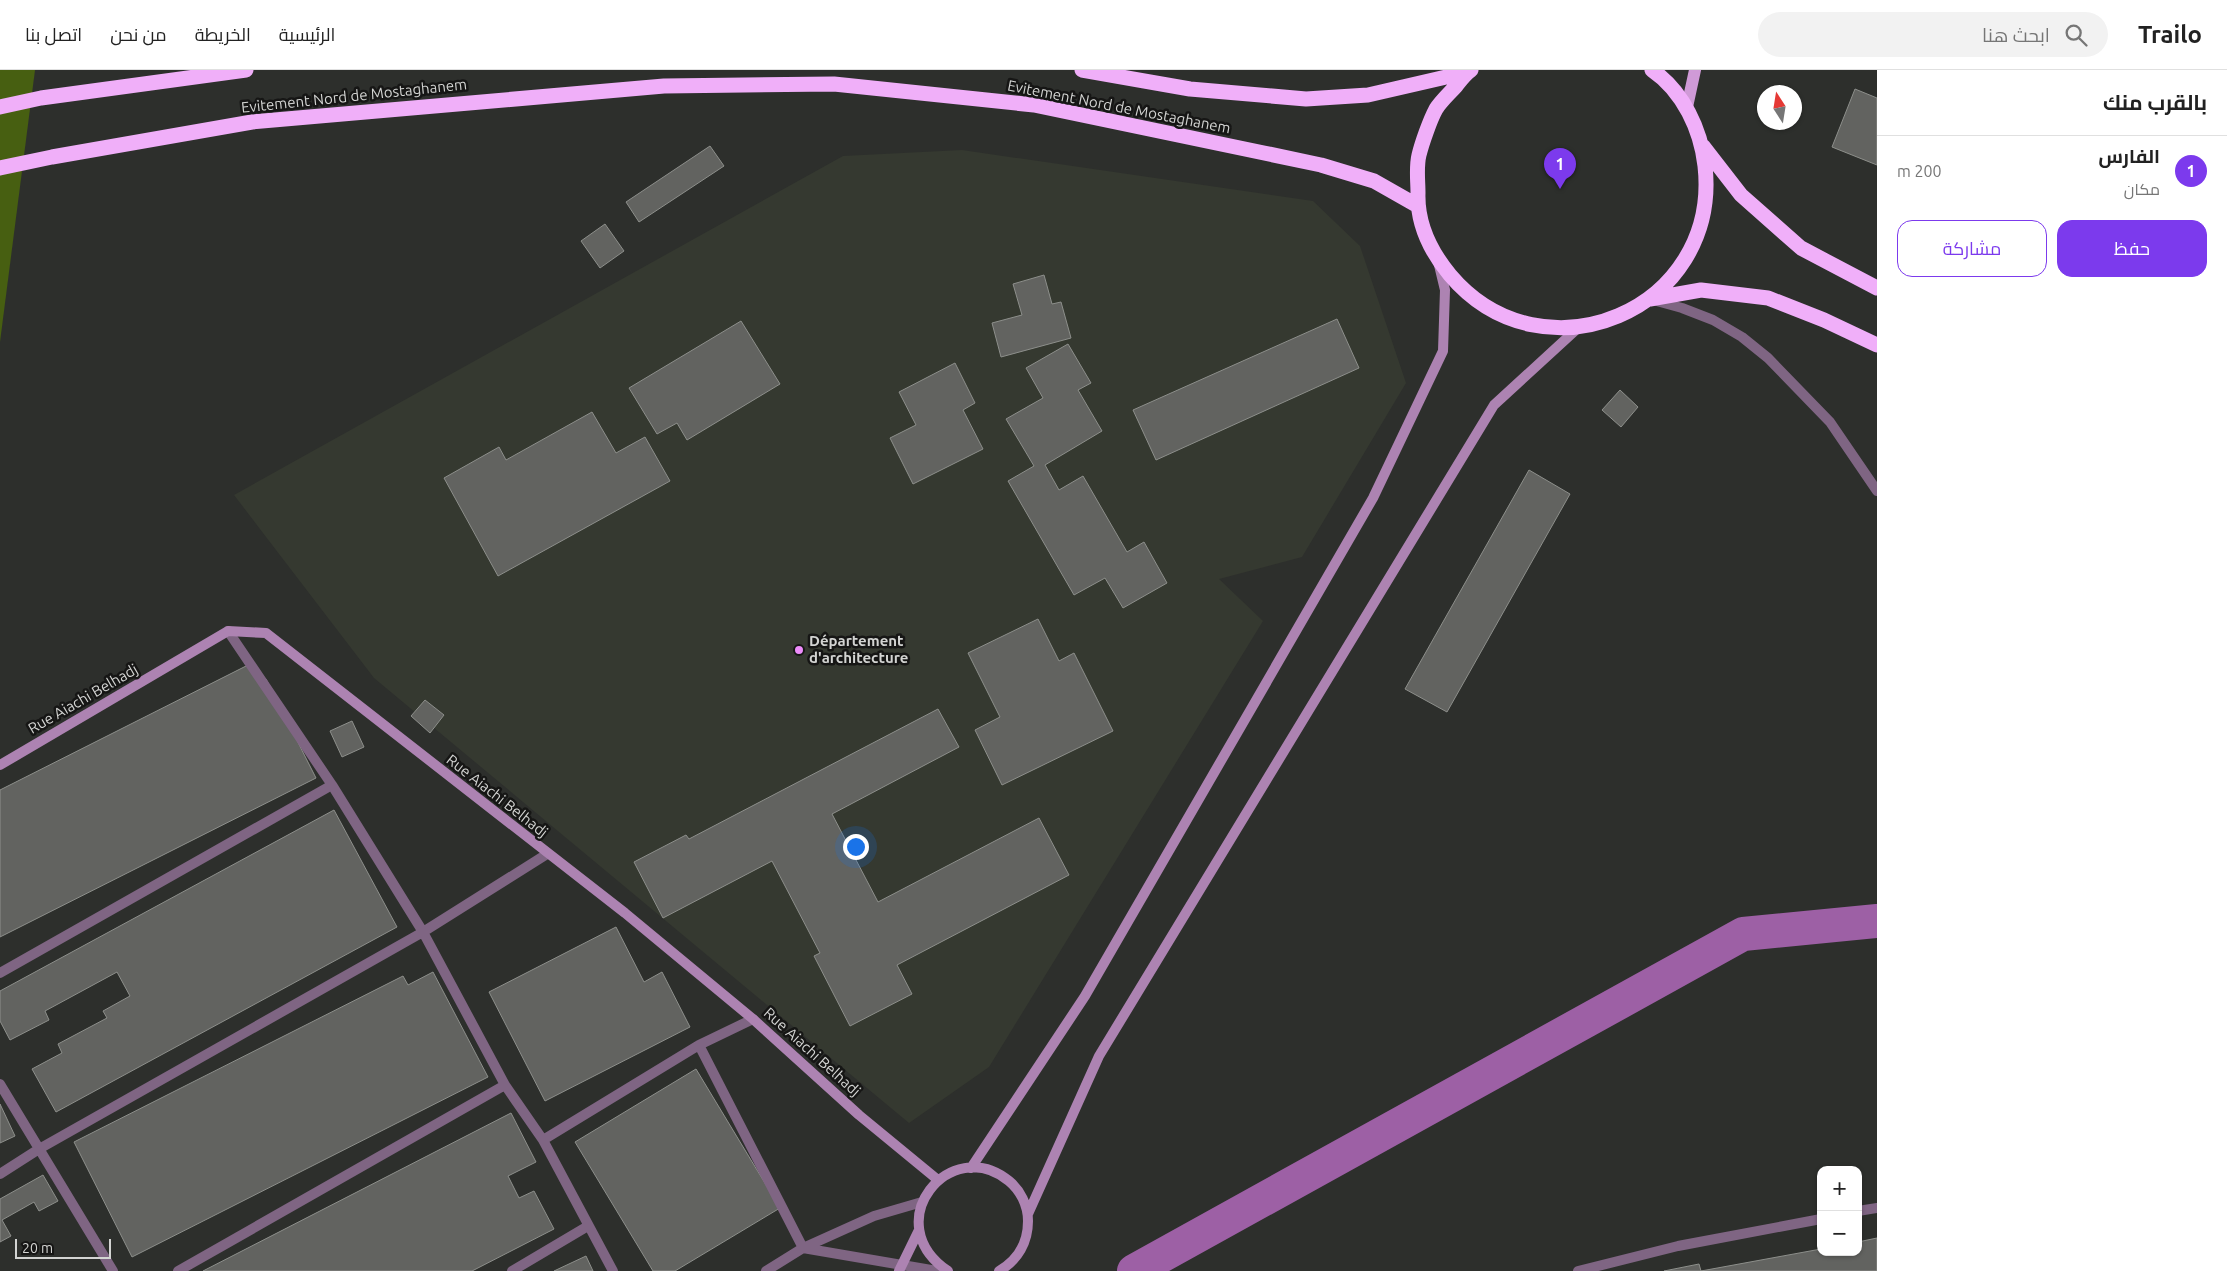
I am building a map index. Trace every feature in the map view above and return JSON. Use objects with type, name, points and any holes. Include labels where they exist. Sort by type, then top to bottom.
[{"type":"highway","points":[[0,108],[41,98],[246,70]]},
{"type":"highway","name":"Evitement Nord de Mostaghanem","points":[[1082,70],[1190,89],[1306,99],[1368,95],[1469,71]]},
{"type":"highway","points":[[1652,70],[1660,76],[1687,107],[1703,146],[1741,195],[1801,248],[1877,288]]},
{"type":"highway","points":[[1469,71],[1436,110],[1418,157],[1418,206],[1425,235],[1439,261],[1465,292],[1499,314],[1538,327],[1579,328],[1616,318],[1650,299],[1680,269],[1700,230],[1707,189],[1703,146]]},
{"type":"highway","name":"Evitement Nord de Mostaghanem","points":[[0,168],[252,122],[664,86],[834,84],[1034,105],[1321,165],[1374,182],[1418,206]]},
{"type":"highway","points":[[1650,299],[1701,290],[1768,298],[1824,320],[1877,345]]},
{"type":"main road","points":[[1687,107],[1695,70]]},
{"type":"main road","points":[[971,1168],[1085,996],[1373,498],[1444,351],[1445,290],[1439,261]]},
{"type":"main road","points":[[1028,1214],[1099,1056],[1494,406],[1579,328]]},
{"type":"main road","name":"Rue Aiachi Belhadj","points":[[0,764],[228,631],[266,633],[625,913],[753,1019],[859,1115],[938,1180]]},
{"type":"main road","points":[[948,1271],[935,1262],[924,1248],[919,1230],[918,1216],[922,1202],[938,1180],[953,1171],[971,1168],[994,1172],[1014,1185],[1023,1199],[1028,1214],[1028,1231],[1024,1246],[1005,1271]]},
{"type":"main road","points":[[901,1269],[919,1230]]},
{"type":"main road","points":[[1000,1271],[1014,1260]]},
{"type":"street","points":[[1650,299],[1682,308],[1713,320],[1742,337],[1768,358],[1830,422],[1877,491]]},
{"type":"street","points":[[228,631],[332,785],[423,932],[505,1085],[543,1140],[613,1271]]},
{"type":"street","points":[[0,973],[332,785]]},
{"type":"street","points":[[0,1174],[39,1149],[423,932],[547,854]]},
{"type":"street","points":[[543,1140],[698,1045],[753,1019]]},
{"type":"street","points":[[698,1045],[803,1248]]},
{"type":"street","points":[[0,1084],[113,1271]]},
{"type":"street","points":[[178,1271],[505,1085]]},
{"type":"street","points":[[766,1271],[803,1248],[874,1216],[922,1202]]},
{"type":"street","points":[[1862,1210],[1877,1208]]},
{"type":"street","points":[[1578,1271],[1678,1246],[1817,1220]]},
{"type":"street","points":[[512,1271],[588,1226]]},
{"type":"street","points":[[803,1248],[901,1269],[937,1271]]},
{"type":"shaded area","name":"Département d'architecture","points":[[962,150],[1313,201],[1360,246],[1406,383],[1302,557],[1219,579],[1263,621],[989,1067],[909,1123],[374,678],[234,495],[843,156]]},
{"type":"green space","points":[[0,70],[35,70],[0,342]]},
{"type":"building","points":[[1855,89],[1877,98],[1877,165],[1832,147]]},
{"type":"building","points":[[710,146],[724,166],[639,222],[626,202]]},
{"type":"building","points":[[605,224],[624,251],[600,268],[581,241]]},
{"type":"building","points":[[1044,275],[1052,304],[1061,302],[1071,338],[1001,357],[992,323],[1022,315],[1013,284]]},
{"type":"building","points":[[1337,319],[1359,368],[1156,460],[1133,410]]},
{"type":"building","points":[[741,321],[780,384],[687,440],[677,423],[657,434],[629,388]]},
{"type":"building","points":[[1068,344],[1091,383],[1078,390],[1102,431],[1045,465],[1059,490],[1083,476],[1127,552],[1144,542],[1167,583],[1123,608],[1105,578],[1074,595],[1008,481],[1034,466],[1006,419],[1043,398],[1026,368]]},
{"type":"building","points":[[955,363],[975,403],[963,410],[983,449],[913,484],[890,438],[916,425],[899,392]]},
{"type":"building","points":[[1620,390],[1638,407],[1621,427],[1602,410]]},
{"type":"building","points":[[592,412],[616,453],[645,437],[670,481],[498,576],[444,478],[499,447],[506,460]]},
{"type":"building","points":[[1529,470],[1570,494],[1447,712],[1405,689]]},
{"type":"building","points":[[1038,619],[1059,661],[1074,653],[1113,731],[1002,785],[975,730],[1000,717],[968,653]]},
{"type":"building","points":[[250,664],[266,679],[316,778],[0,937],[0,790]]},
{"type":"building","points":[[425,700],[444,715],[430,733],[411,716]]},
{"type":"building","points":[[938,709],[959,747],[832,814],[878,902],[1039,818],[1069,875],[897,965],[912,994],[850,1026],[814,956],[820,953],[772,861],[663,918],[634,862],[686,835],[689,839]]},
{"type":"building","points":[[352,721],[364,747],[342,757],[330,731]]},
{"type":"building","points":[[334,810],[397,927],[56,1112],[32,1069],[62,1053],[58,1044],[107,1018],[103,1011],[130,996],[117,972],[45,1011],[49,1020],[10,1040],[0,1021],[0,991]]},
{"type":"building","points":[[616,927],[644,982],[662,972],[690,1027],[545,1101],[489,992]]},
{"type":"building","points":[[433,972],[488,1077],[132,1257],[74,1142],[403,976],[408,985]]},
{"type":"building","points":[[696,1069],[780,1208],[675,1271],[653,1271],[575,1142]]},
{"type":"building","points":[[0,1104],[15,1136],[0,1143]]},
{"type":"building","points":[[511,1113],[536,1162],[508,1176],[519,1198],[534,1191],[554,1229],[472,1271],[203,1271]]},
{"type":"building","points":[[43,1175],[58,1201],[39,1211],[34,1202],[2,1220],[11,1236],[0,1242],[0,1199]]},
{"type":"building","points":[[1877,1238],[1877,1271],[1701,1271],[1817,1250],[1817,1256],[1862,1256],[1862,1241]]},
{"type":"building","points":[[586,1256],[593,1271],[554,1271]]},
{"type":"building","points":[[1699,1264],[1701,1271],[1664,1271]]},
{"type":"waterway","points":[[1134,1271],[1743,934],[1877,921]]},
{"type":"place","name":"الفارس","points":[[1560,189]]},
{"type":"place","name":"Département d'architecture","points":[[799,650]]}]
